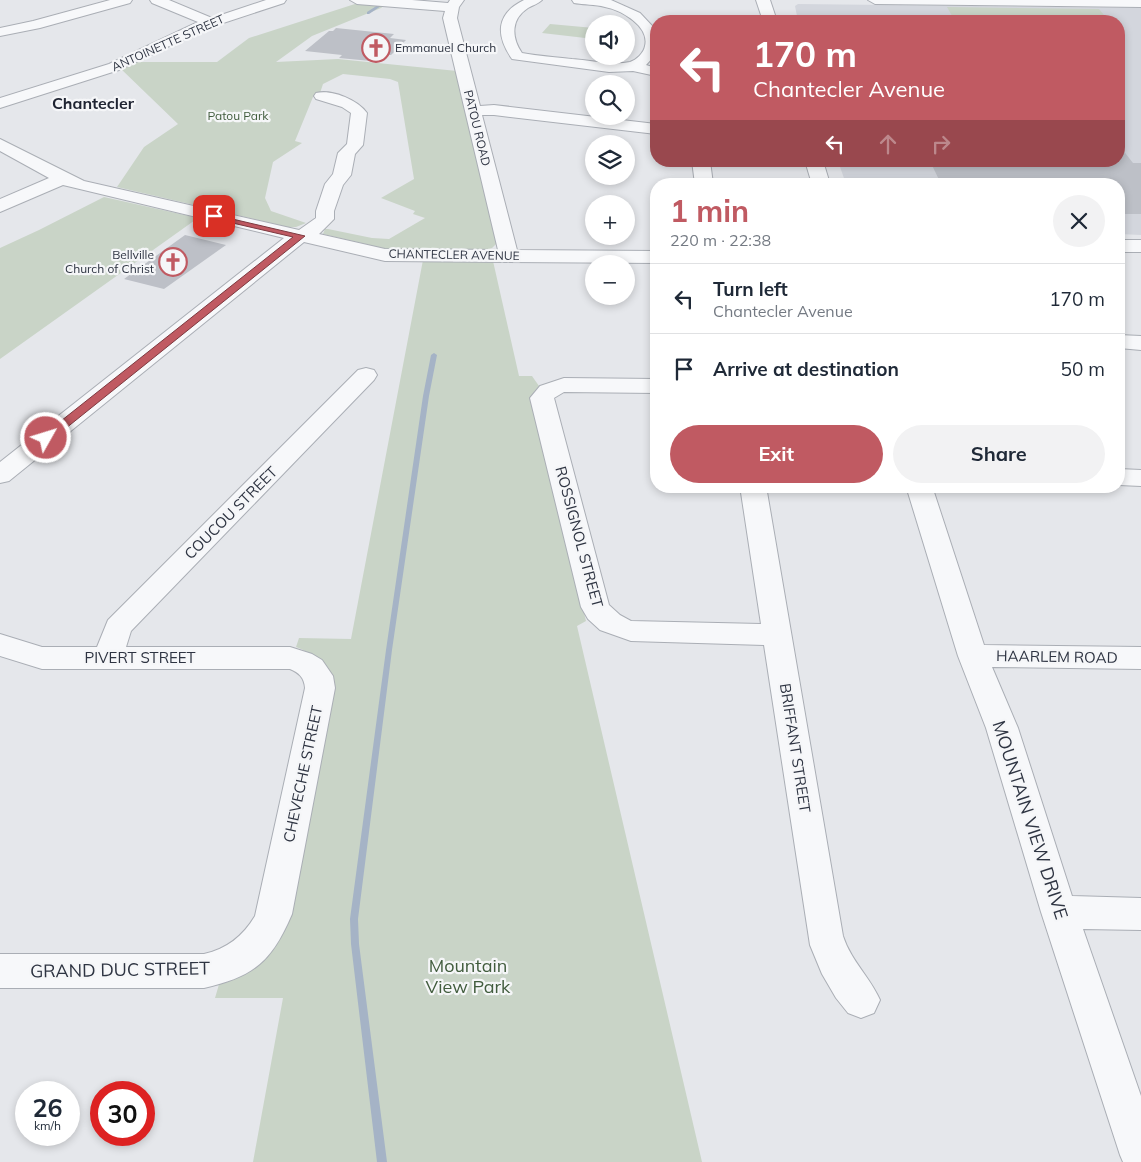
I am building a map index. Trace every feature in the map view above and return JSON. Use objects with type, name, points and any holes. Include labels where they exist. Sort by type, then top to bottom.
[{"type":"street","points":[[0,32],[27,28],[125,0]]},
{"type":"street","points":[[157,0],[210,22]]},
{"type":"street","name":"ANTOINETTE STREET","points":[[0,104],[114,67],[210,22],[279,0]]},
{"type":"street","points":[[357,0],[454,4]]},
{"type":"street","points":[[535,0],[527,3],[515,12],[505,27],[521,65],[551,61],[609,67],[635,66],[650,71]]},
{"type":"street","points":[[579,0],[608,4],[623,9],[642,21],[650,30]]},
{"type":"street","points":[[763,0],[768,15]]},
{"type":"street","points":[[875,0],[1141,3]]},
{"type":"street","name":"PATOU ROAD","points":[[454,4],[450,18],[510,256]]},
{"type":"street","points":[[623,9],[639,4]]},
{"type":"street","points":[[551,61],[562,47]]},
{"type":"street","points":[[635,66],[650,52]]},
{"type":"street","points":[[0,476],[292,241],[312,231],[325,219],[325,211],[334,184],[342,175],[347,153],[355,145],[360,113],[349,104],[322,96]]},
{"type":"street","points":[[473,111],[494,110],[650,128]]},
{"type":"street","name":"CHANTECLER AVENUE","points":[[0,144],[63,179],[84,186],[392,255],[650,257]]},
{"type":"street","points":[[0,206],[63,179]]},
{"type":"street","points":[[325,219],[343,225]]},
{"type":"street","points":[[1125,246],[1141,246]]},
{"type":"street","points":[[1125,342],[1141,342]]},
{"type":"street","name":"COUCOU STREET","points":[[108,658],[118,628],[366,375]]},
{"type":"street","name":"ROSSIGNOL STREET","points":[[650,386],[564,385],[552,388],[542,398],[595,607],[610,623],[631,631],[777,634]]},
{"type":"street","points":[[1125,477],[1141,478]]},
{"type":"street","name":"BRIFFANT STREET","points":[[754,493],[826,936],[837,968],[861,1000]]},
{"type":"street","name":"MOUNTAIN VIEW DRIVE","points":[[921,493],[973,656],[1002,728],[1059,912],[1141,1155]]},
{"type":"street","name":"PIVERT STREET","points":[[0,645],[27,655],[42,658],[282,658]]},
{"type":"street","name":"HAARLEM ROAD","points":[[973,656],[1141,658]]},
{"type":"street","name":"CHEVECHE STREET","points":[[274,914],[320,688],[320,681],[313,668],[298,660],[282,658]]},
{"type":"street","points":[[1059,912],[1141,914]]},
{"type":"street","name":"GRAND DUC STREET","points":[[0,971],[204,971],[220,968],[236,962],[261,941],[269,928],[274,914]]},
{"type":"shaded area","points":[[798,4],[1141,8],[1141,235],[1125,234],[1125,178],[844,178],[840,167],[1125,167],[1125,15],[797,15],[795,6]]},
{"type":"green space","name":"Patou Park","points":[[358,3],[385,5],[312,36],[276,62],[338,59],[457,71],[497,243],[492,248],[483,251],[391,250],[323,234],[325,229],[328,229],[372,238],[389,239],[425,218],[413,214],[415,211],[381,198],[414,179],[398,82],[390,79],[343,74],[323,84],[320,93],[313,97],[295,141],[302,143],[273,162],[265,198],[271,211],[306,223],[296,227],[288,227],[117,187],[144,147],[178,124],[120,68],[132,62],[217,62],[249,38]]},
{"type":"green space","points":[[947,7],[1099,9],[1104,15],[952,15]]},
{"type":"green space","points":[[550,24],[585,27],[585,38],[542,33]]},
{"type":"green space","points":[[104,197],[198,218],[0,359],[0,248]]},
{"type":"green space","name":"Mountain View Park","points":[[423,260],[493,261],[519,376],[532,376],[539,386],[534,392],[532,399],[586,621],[577,626],[702,1162],[253,1162],[283,998],[215,998],[220,981],[237,974],[333,677],[318,658],[296,647],[299,638],[351,639]]},
{"type":"building","name":"Emmanuel Church","points":[[336,28],[394,34],[390,38],[406,40],[391,55],[379,54],[371,61],[339,58],[342,55],[305,51],[329,31],[333,31]]},
{"type":"building","points":[[1125,153],[1133,163],[1141,163],[1141,214],[1125,214],[1125,178],[938,178],[933,167],[1125,167]]},
{"type":"building","name":"Bellville Church of Christ","points":[[185,235],[226,245],[164,289],[124,279]]},
{"type":"waterway","points":[[368,13],[379,6]]},
{"type":"waterway","points":[[382,1162],[355,944],[354,919],[389,650],[426,396],[434,355]]},
{"type":"place","name":"Emmanuel Church","points":[[376,48]]},
{"type":"place","name":"Bellville Church of Christ","points":[[173,262]]},
{"type":"district","name":"Chantecler","points":[[93,103]]},
{"type":"route","points":[[46,438],[292,241],[301,236],[214,216]]}]
